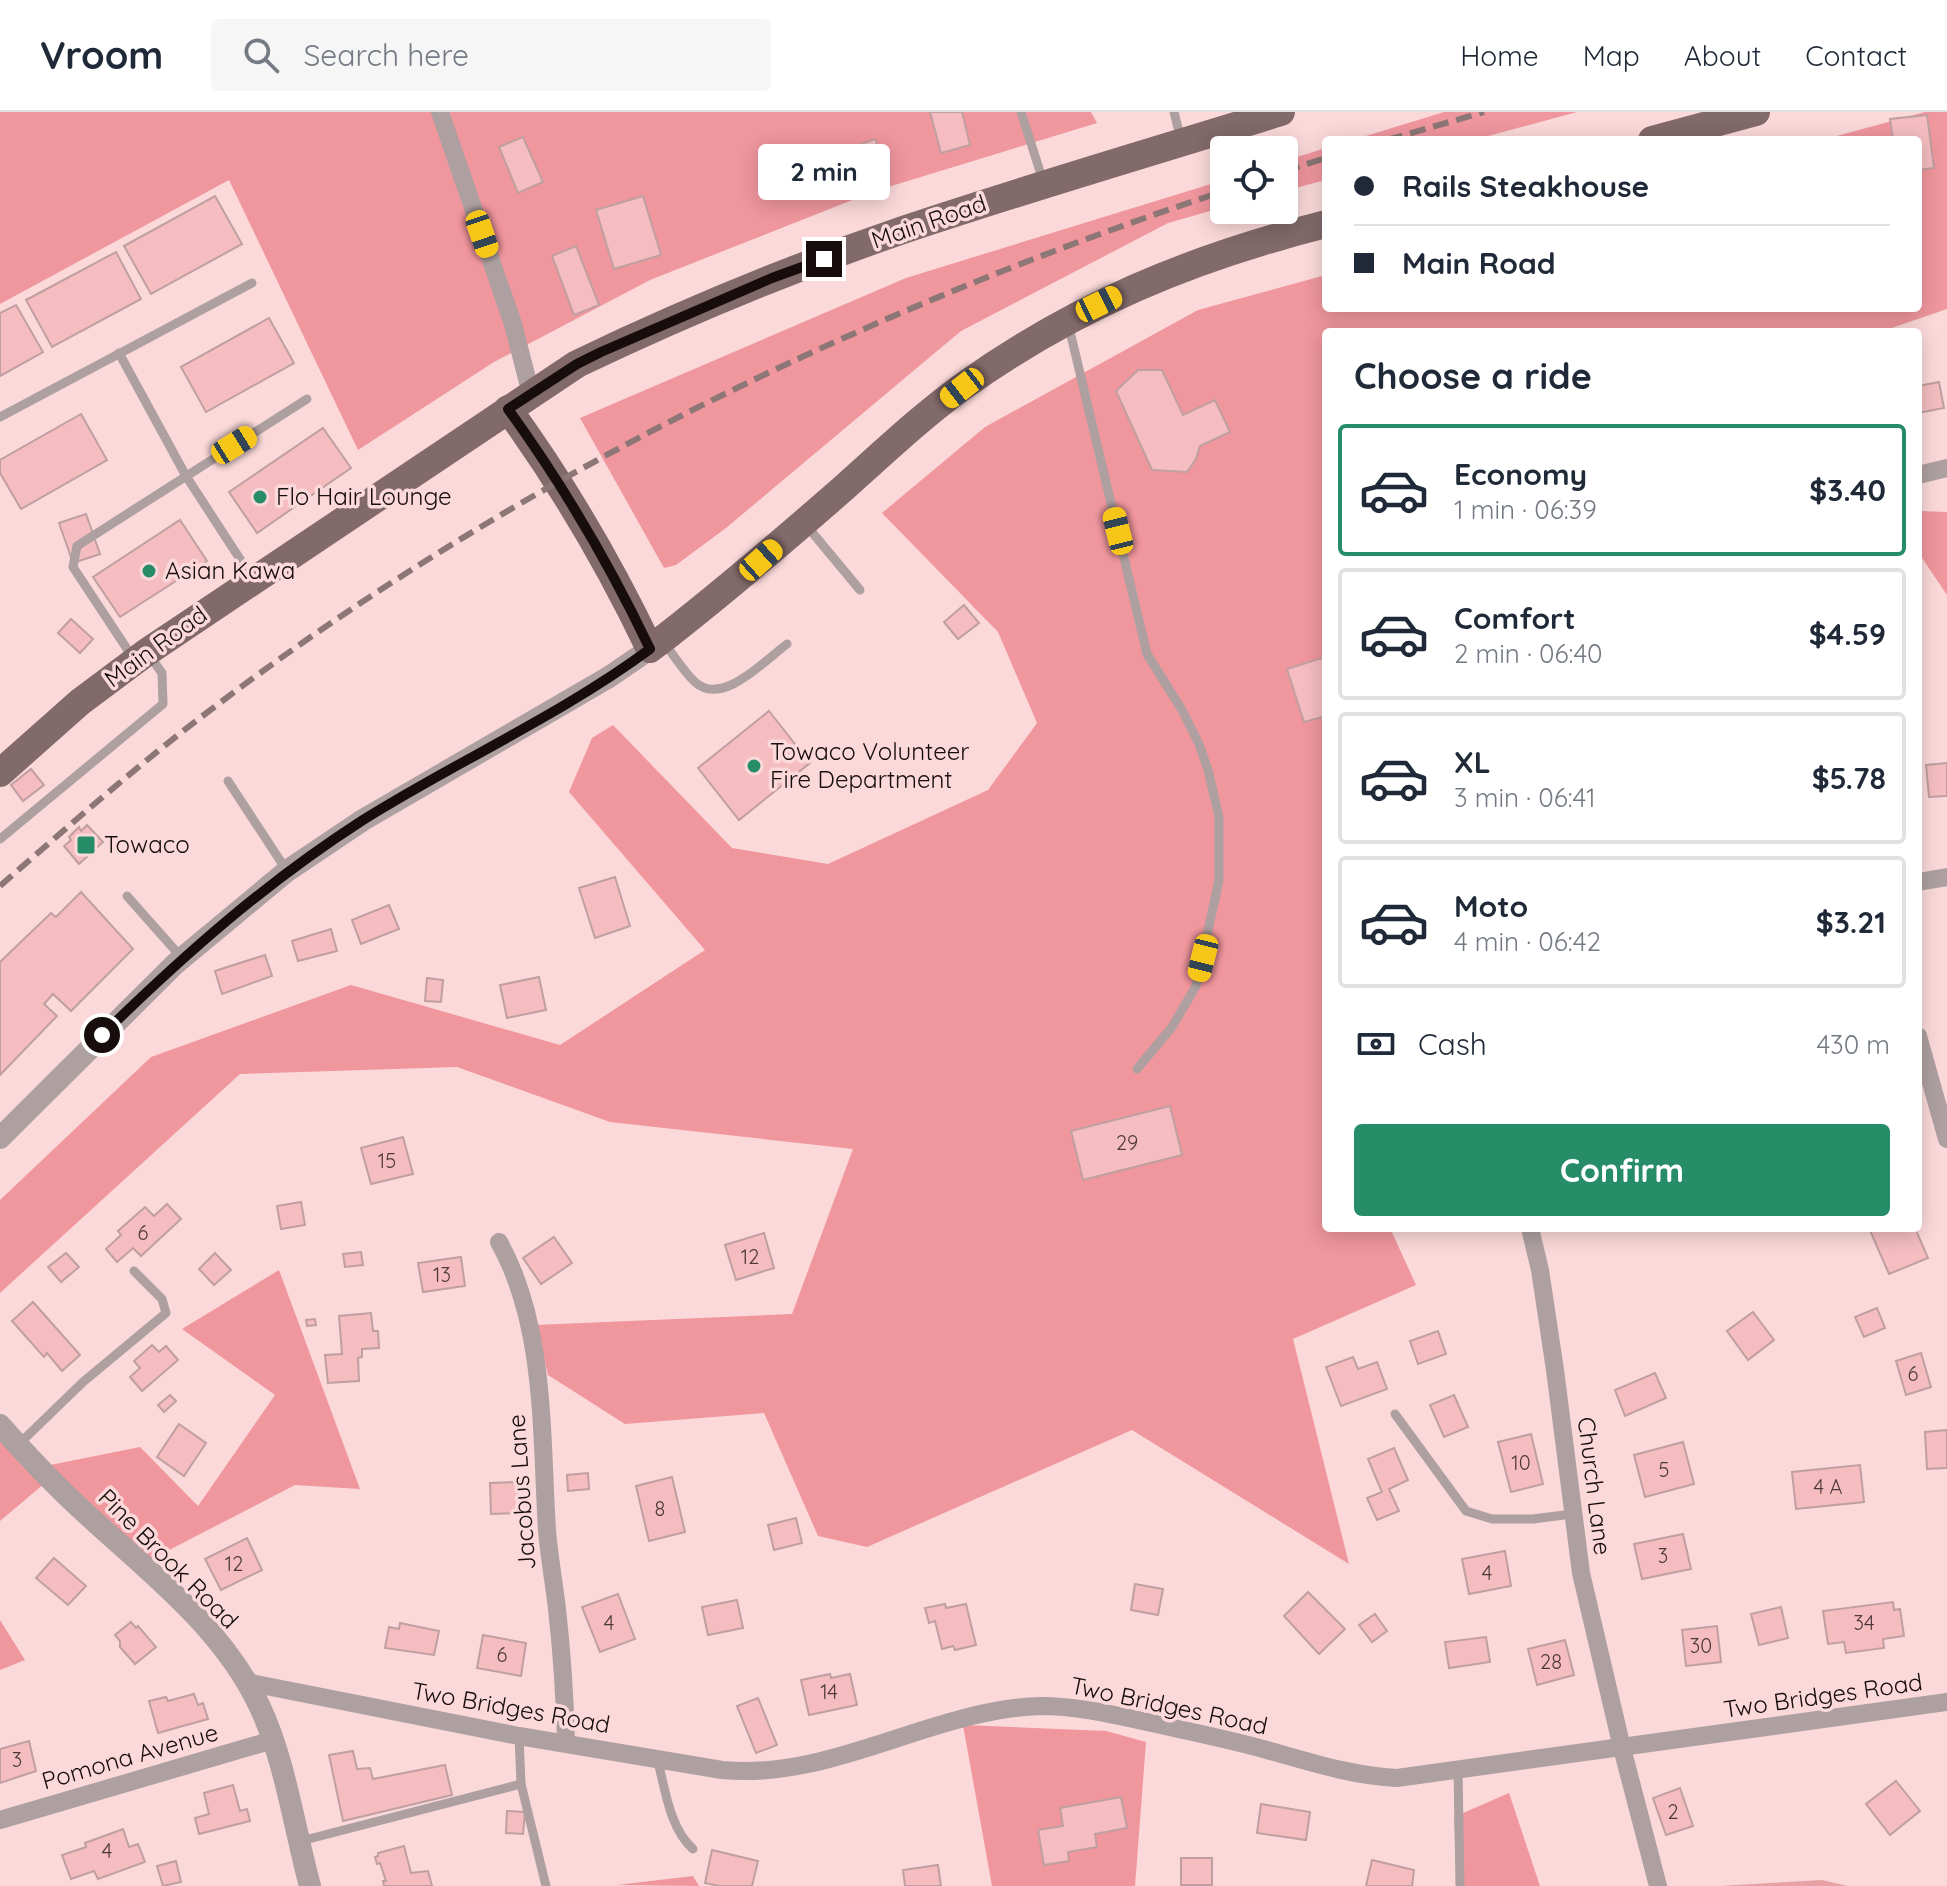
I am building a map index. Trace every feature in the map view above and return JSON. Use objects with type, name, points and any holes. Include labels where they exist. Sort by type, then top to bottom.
[{"type":"main road","name":"Main Road","points":[[0,773],[59,719],[141,656],[577,364],[772,278],[902,230],[1281,112]]},
{"type":"main road","points":[[1667,136],[1756,112]]},
{"type":"main road","points":[[520,401],[549,466],[656,644],[718,598],[951,396],[1019,349],[1140,284],[1192,264],[1322,225]]},
{"type":"street","points":[[440,112],[513,324],[520,401]]},
{"type":"street","points":[[1922,474],[1947,468]]},
{"type":"street","points":[[0,1138],[182,958],[287,871],[388,805],[548,713],[656,644]]},
{"type":"street","points":[[1922,881],[1947,877]]},
{"type":"street","points":[[1922,1050],[1947,1139]]},
{"type":"street","name":"Church Lane","points":[[1531,1232],[1540,1270],[1572,1514],[1591,1624],[1658,1886]]},
{"type":"street","name":"Jacobus Lane","points":[[499,1242],[525,1303],[538,1384],[550,1563],[564,1685],[566,1743]]},
{"type":"street","name":"Pine Brook Road","points":[[0,1425],[63,1492],[192,1613],[246,1682],[258,1702],[273,1740],[310,1886]]},
{"type":"street","name":"Two Bridges Road","points":[[246,1682],[519,1736],[753,1773],[781,1770],[980,1715],[1041,1706],[1099,1712],[1241,1742],[1335,1769],[1378,1777],[1414,1777],[1947,1702]]},
{"type":"street","name":"Pomona Avenue","points":[[0,1820],[273,1740]]},
{"type":"lane","points":[[1021,112],[1044,184]]},
{"type":"lane","points":[[1174,112],[1181,143]]},
{"type":"lane","points":[[0,417],[252,283]]},
{"type":"lane","points":[[1068,320],[1147,654],[1199,744],[1219,817],[1219,880],[1196,986],[1172,1027],[1137,1069]]},
{"type":"lane","points":[[119,353],[186,476],[253,579]]},
{"type":"lane","points":[[0,839],[163,704],[162,673],[141,656],[73,567],[77,546],[307,399]]},
{"type":"lane","points":[[803,523],[860,590]]},
{"type":"lane","points":[[656,644],[696,684],[713,690],[728,689],[787,644]]},
{"type":"lane","points":[[228,781],[287,871]]},
{"type":"lane","points":[[127,896],[182,958]]},
{"type":"lane","points":[[18,1445],[83,1382],[166,1313],[162,1299],[134,1271]]},
{"type":"lane","points":[[1395,1414],[1466,1511],[1492,1519],[1533,1519],[1572,1514]]},
{"type":"lane","points":[[519,1736],[521,1784],[546,1886]]},
{"type":"lane","points":[[657,1758],[677,1828],[684,1842],[693,1849]]},
{"type":"lane","points":[[1458,1770],[1460,1886]]},
{"type":"lane","points":[[298,1842],[521,1784]]},
{"type":"shaded area","points":[[0,112],[1091,112],[1097,123],[875,191],[650,280],[494,362],[358,450],[229,180],[0,304]]},
{"type":"shaded area","points":[[1444,112],[1577,112],[1489,136],[1366,136]]},
{"type":"shaded area","points":[[1925,112],[1947,112],[1947,309],[1892,328],[1322,328],[1322,1232],[1392,1232],[1416,1285],[1293,1339],[1349,1564],[1132,1430],[867,1547],[818,1536],[764,1413],[625,1424],[548,1375],[536,1325],[792,1314],[853,1149],[610,1122],[457,1067],[240,1074],[0,1293],[0,1200],[151,1057],[351,985],[560,1045],[705,950],[569,792],[592,738],[613,725],[732,848],[828,864],[988,790],[1037,723],[998,632],[882,513],[985,427],[1198,310],[1322,276],[1322,312],[1922,312],[1922,136],[1837,136]]},
{"type":"shaded area","points":[[1322,149],[1322,181],[1298,187],[1298,157]]},
{"type":"shaded area","points":[[1210,184],[1210,211],[1168,223],[961,331],[726,528],[676,565],[664,568],[580,418],[906,278]]},
{"type":"shaded area","points":[[1922,511],[1947,512],[1947,595],[1922,558]]},
{"type":"shaded area","points":[[279,1270],[360,1489],[295,1485],[144,1563],[51,1478],[0,1521],[0,1424],[40,1467],[140,1447],[198,1506],[275,1395],[182,1329]]},
{"type":"shaded area","points":[[0,1620],[25,1660],[0,1670]]},
{"type":"shaded area","points":[[963,1725],[1106,1731],[1146,1742],[1135,1886],[992,1886]]},
{"type":"shaded area","points":[[1509,1793],[1540,1886],[1458,1886],[1454,1817]]},
{"type":"shaded area","points":[[693,1876],[699,1886],[617,1885]]},
{"type":"shaded area","points":[[1822,1880],[1848,1886],[1719,1886]]},
{"type":"building","points":[[930,112],[962,112],[970,145],[941,153]]},
{"type":"building","points":[[1927,115],[1934,168],[1922,170],[1922,136],[1892,136],[1890,119]]},
{"type":"building","points":[[523,137],[543,182],[518,193],[499,147]]},
{"type":"building","points":[[875,139],[887,170],[847,185],[835,154]]},
{"type":"building","points":[[215,196],[242,244],[151,294],[124,246]]},
{"type":"building","points":[[643,196],[661,255],[614,269],[596,210]]},
{"type":"building","points":[[576,246],[599,305],[574,315],[552,256]]},
{"type":"building","points":[[116,252],[141,299],[52,347],[26,300]]},
{"type":"building","points":[[16,305],[43,352],[0,376],[0,313]]},
{"type":"building","points":[[269,318],[294,363],[206,412],[181,367]]},
{"type":"building","points":[[1138,370],[1162,370],[1183,415],[1215,400],[1230,432],[1200,446],[1187,472],[1152,470],[1116,391]]},
{"type":"building","points":[[1939,382],[1944,408],[1922,412],[1922,385]]},
{"type":"building","points":[[81,414],[107,460],[21,509],[0,473],[0,460]]},
{"type":"building","points":[[323,428],[351,468],[257,533],[229,492]]},
{"type":"building","points":[[86,514],[100,554],[73,563],[59,523]]},
{"type":"building","points":[[180,520],[207,561],[120,617],[93,577]]},
{"type":"building","points":[[964,605],[979,623],[958,639],[944,622]]},
{"type":"building","points":[[71,619],[93,639],[80,653],[58,633]]},
{"type":"building","points":[[1322,658],[1322,717],[1304,722],[1287,669]]},
{"type":"building","name":"Towaco Volunteer Fire Department","points":[[769,711],[810,763],[739,820],[698,768]]},
{"type":"building","points":[[1947,763],[1947,796],[1929,797],[1926,765]]},
{"type":"building","points":[[31,769],[44,785],[23,801],[11,785]]},
{"type":"building","points":[[87,825],[103,842],[79,864],[64,846],[79,827],[81,831]]},
{"type":"building","points":[[615,877],[630,926],[595,938],[579,888]]},
{"type":"building","points":[[81,892],[133,949],[71,1011],[53,994],[44,1004],[57,1016],[0,1075],[0,962],[51,913],[56,917]]},
{"type":"building","points":[[389,905],[399,929],[361,944],[352,920]]},
{"type":"building","points":[[331,929],[337,951],[298,961],[292,941]]},
{"type":"building","points":[[265,955],[272,976],[222,994],[215,971]]},
{"type":"building","points":[[539,977],[546,1010],[507,1018],[500,985]]},
{"type":"building","points":[[427,978],[443,980],[441,1002],[425,1001]]},
{"type":"building","points":[[1170,1106],[1182,1155],[1083,1180],[1071,1131]]},
{"type":"building","points":[[403,1137],[413,1174],[371,1184],[361,1148]]},
{"type":"building","points":[[301,1202],[305,1225],[281,1229],[277,1206]]},
{"type":"building","points":[[167,1204],[181,1219],[141,1256],[133,1248],[117,1262],[106,1249],[121,1235],[118,1231],[145,1207],[154,1216]]},
{"type":"building","points":[[1871,1232],[1917,1232],[1928,1258],[1889,1274]]},
{"type":"building","points":[[764,1233],[774,1268],[736,1280],[725,1245]]},
{"type":"building","points":[[554,1237],[572,1263],[541,1284],[523,1258]]},
{"type":"building","points":[[361,1252],[363,1265],[345,1267],[343,1254]]},
{"type":"building","points":[[66,1253],[79,1267],[61,1282],[48,1267]]},
{"type":"building","points":[[215,1253],[231,1270],[214,1285],[199,1269]]},
{"type":"building","points":[[461,1257],[465,1286],[423,1292],[418,1263]]},
{"type":"building","points":[[33,1302],[80,1355],[62,1371],[47,1353],[44,1357],[12,1321]]},
{"type":"building","points":[[1877,1308],[1885,1328],[1864,1337],[1855,1317]]},
{"type":"building","points":[[1753,1312],[1774,1340],[1748,1360],[1727,1331]]},
{"type":"building","points":[[371,1313],[373,1331],[378,1331],[379,1348],[362,1349],[362,1357],[358,1358],[359,1381],[328,1383],[325,1355],[342,1354],[339,1316]]},
{"type":"building","points":[[315,1319],[316,1325],[307,1326],[306,1320]]},
{"type":"building","points":[[1438,1331],[1446,1354],[1418,1364],[1410,1341]]},
{"type":"building","points":[[152,1345],[159,1352],[166,1346],[178,1360],[142,1391],[130,1377],[140,1368],[134,1361]]},
{"type":"building","points":[[1921,1353],[1931,1387],[1906,1395],[1896,1361]]},
{"type":"building","points":[[1353,1357],[1358,1369],[1377,1362],[1387,1389],[1341,1406],[1326,1367]]},
{"type":"building","points":[[1655,1373],[1666,1398],[1625,1416],[1615,1390]]},
{"type":"building","points":[[170,1395],[176,1401],[164,1412],[158,1405]]},
{"type":"building","points":[[1454,1395],[1468,1427],[1444,1437],[1430,1405]]},
{"type":"building","points":[[179,1424],[206,1443],[184,1476],[157,1457]]},
{"type":"building","points":[[1947,1430],[1947,1468],[1927,1469],[1925,1432]]},
{"type":"building","points":[[1531,1434],[1543,1484],[1511,1492],[1498,1442]]},
{"type":"building","points":[[1683,1442],[1694,1484],[1645,1497],[1634,1455]]},
{"type":"building","points":[[1394,1448],[1408,1480],[1389,1489],[1399,1511],[1377,1520],[1367,1498],[1382,1492],[1368,1459]]},
{"type":"building","points":[[1860,1465],[1864,1502],[1796,1509],[1792,1472]]},
{"type":"building","points":[[588,1473],[589,1489],[568,1491],[567,1475]]},
{"type":"building","points":[[672,1477],[685,1532],[649,1541],[636,1486]]},
{"type":"building","points":[[518,1482],[519,1513],[491,1514],[490,1483]]},
{"type":"building","points":[[796,1518],[802,1543],[774,1550],[768,1525]]},
{"type":"building","points":[[1683,1534],[1691,1569],[1642,1579],[1634,1544]]},
{"type":"building","points":[[247,1538],[262,1570],[221,1590],[205,1559]]},
{"type":"building","points":[[1505,1551],[1511,1586],[1469,1594],[1462,1559]]},
{"type":"building","points":[[54,1558],[86,1586],[68,1605],[36,1578]]},
{"type":"building","points":[[1135,1584],[1163,1589],[1158,1615],[1131,1610]]},
{"type":"building","points":[[1308,1592],[1345,1629],[1319,1654],[1284,1616]]},
{"type":"building","points":[[618,1594],[635,1639],[600,1652],[582,1607]]},
{"type":"building","points":[[737,1600],[743,1628],[708,1635],[702,1607]]},
{"type":"building","points":[[1893,1602],[1894,1610],[1900,1609],[1904,1636],[1883,1639],[1884,1648],[1846,1653],[1844,1642],[1828,1644],[1823,1611]]},
{"type":"building","points":[[945,1604],[946,1608],[966,1604],[976,1645],[955,1650],[953,1646],[942,1649],[935,1621],[929,1623],[925,1608]]},
{"type":"building","points":[[1781,1607],[1788,1638],[1759,1645],[1751,1614]]},
{"type":"building","points":[[1375,1614],[1387,1631],[1372,1642],[1359,1625]]},
{"type":"building","points":[[131,1622],[156,1647],[135,1664],[120,1647],[115,1635]]},
{"type":"building","points":[[400,1623],[439,1631],[434,1655],[385,1648],[389,1627],[399,1629]]},
{"type":"building","points":[[1717,1626],[1721,1662],[1686,1666],[1682,1630]]},
{"type":"building","points":[[483,1635],[526,1643],[521,1676],[477,1668]]},
{"type":"building","points":[[1486,1637],[1490,1662],[1449,1668],[1445,1642]]},
{"type":"building","points":[[1565,1640],[1574,1675],[1537,1685],[1528,1649]]},
{"type":"building","points":[[830,1674],[831,1678],[850,1674],[857,1705],[809,1715],[801,1680]]},
{"type":"building","points":[[194,1694],[198,1705],[203,1703],[208,1719],[158,1733],[149,1701],[166,1697],[168,1701]]},
{"type":"building","points":[[758,1698],[777,1745],[756,1753],[737,1706]]},
{"type":"building","points":[[29,1741],[36,1771],[0,1783],[0,1749]]},
{"type":"building","points":[[353,1751],[357,1769],[370,1768],[373,1779],[445,1765],[452,1795],[343,1821],[329,1755]]},
{"type":"building","points":[[1896,1781],[1920,1811],[1890,1835],[1866,1804]]},
{"type":"building","points":[[233,1785],[240,1811],[247,1809],[250,1821],[199,1834],[195,1818],[209,1814],[204,1793]]},
{"type":"building","points":[[1680,1788],[1693,1826],[1666,1835],[1653,1798]]},
{"type":"building","points":[[1121,1797],[1127,1828],[1095,1834],[1097,1847],[1068,1852],[1069,1861],[1044,1865],[1038,1830],[1063,1826],[1060,1808]]},
{"type":"building","points":[[1261,1804],[1310,1812],[1306,1840],[1257,1833]]},
{"type":"building","points":[[507,1811],[525,1812],[523,1834],[506,1833]]},
{"type":"building","points":[[123,1829],[129,1847],[138,1844],[145,1862],[98,1879],[94,1871],[71,1879],[62,1855]]},
{"type":"building","points":[[404,1846],[411,1873],[428,1871],[432,1886],[384,1886],[383,1881],[386,1881],[375,1857],[378,1853]]},
{"type":"building","points":[[712,1850],[758,1861],[752,1886],[705,1883]]},
{"type":"building","points":[[1181,1858],[1212,1858],[1212,1885],[1181,1885]]},
{"type":"building","points":[[1372,1860],[1414,1870],[1412,1886],[1366,1886]]},
{"type":"building","points":[[176,1861],[181,1882],[163,1886],[157,1866]]},
{"type":"building","points":[[938,1865],[941,1886],[905,1886],[903,1870]]},
{"type":"railway","points":[[1401,136],[1484,112]]},
{"type":"railway","points":[[1298,167],[1322,159]]},
{"type":"railway","points":[[0,886],[196,721],[339,617],[457,541],[579,470],[704,404],[831,344],[960,288],[1091,237],[1210,196]]},
{"type":"place","name":"Flo Hair Lounge","points":[[260,497]]},
{"type":"place","name":"Asian Kawa","points":[[149,571]]},
{"type":"place","name":"Towaco Volunteer Fire Department","points":[[754,766]]},
{"type":"place","name":"Towaco","points":[[86,845]]},
{"type":"route","points":[[102,1035],[175,964],[287,871],[363,820],[630,664],[650,649],[622,589],[549,466],[508,409],[601,352],[772,278],[824,259]]}]
